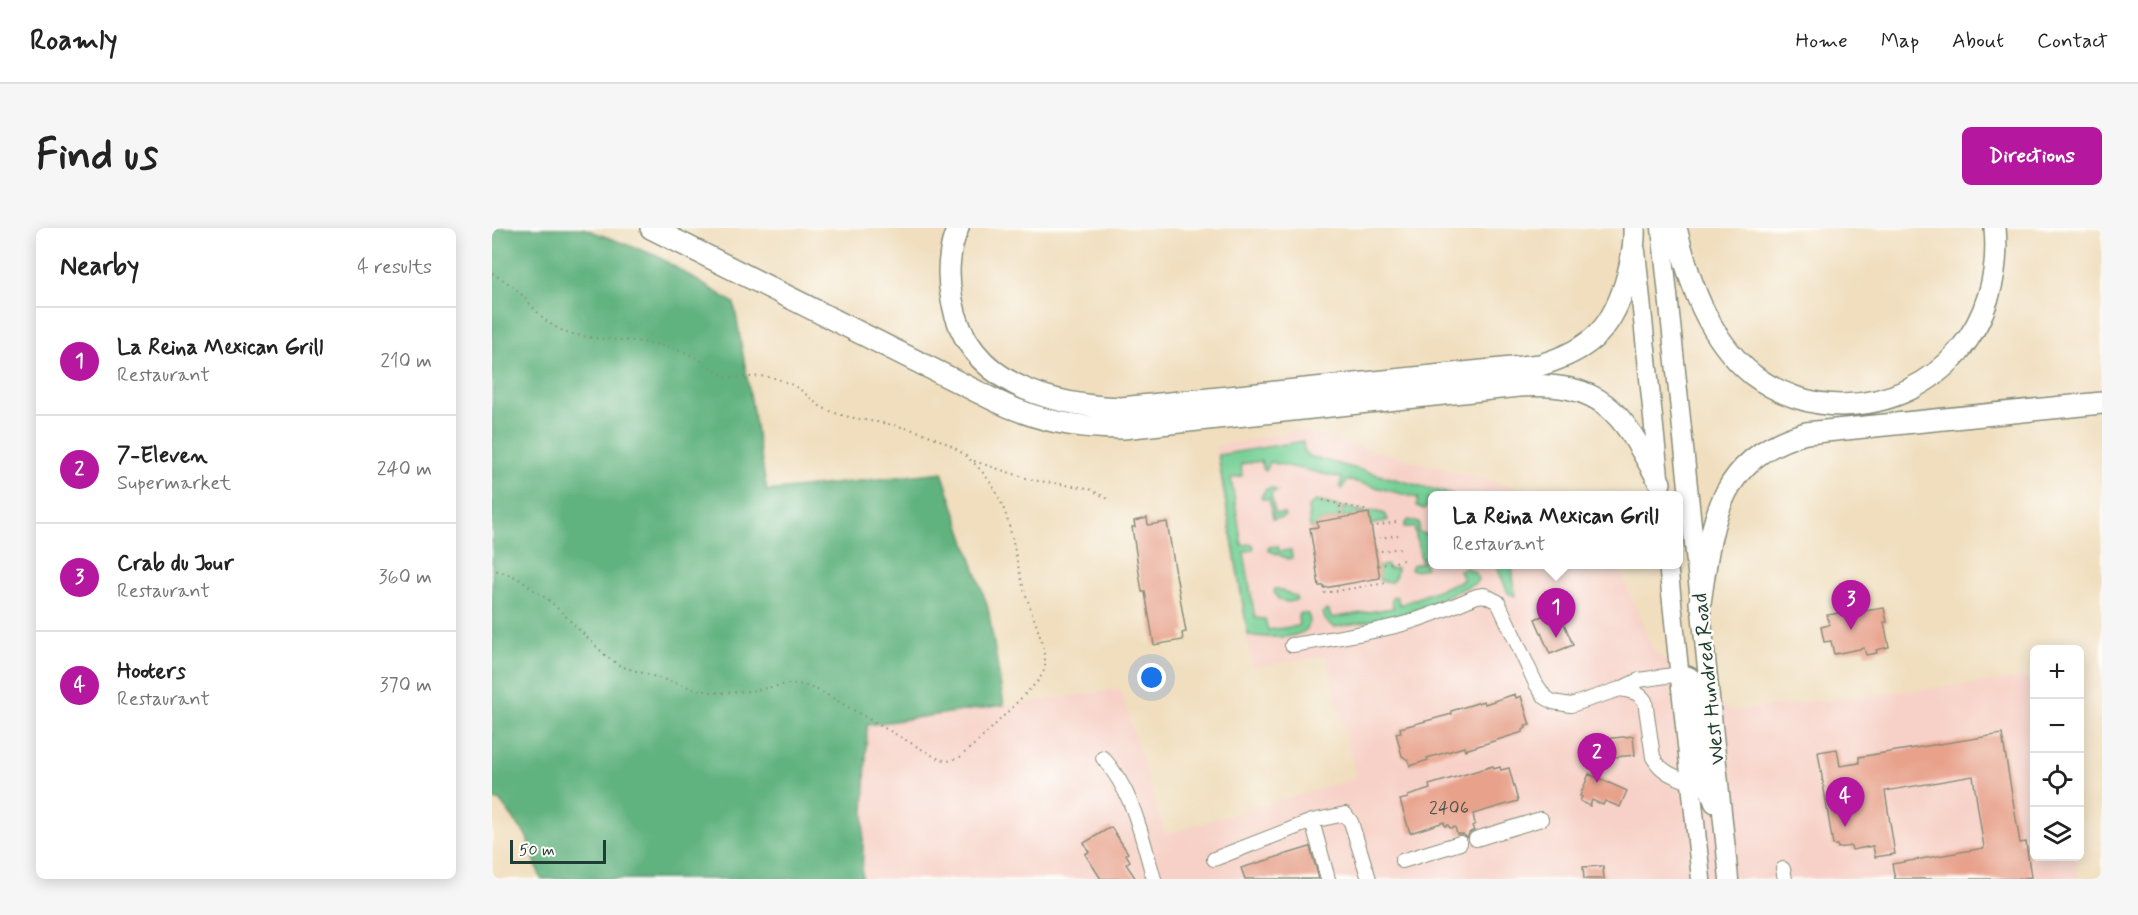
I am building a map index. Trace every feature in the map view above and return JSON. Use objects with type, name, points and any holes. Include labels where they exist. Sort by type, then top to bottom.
[{"type":"highway","points":[[651,228],[992,399],[1048,421],[1096,428],[1123,428],[1519,386],[1549,386],[1584,393],[1611,409],[1630,430],[1660,489]]},
{"type":"highway","points":[[958,228],[951,252],[950,289],[960,329],[982,361],[1008,380],[1037,394],[1066,403],[1121,408],[1540,365],[1558,359],[1574,352],[1593,339],[1614,314],[1621,298],[1634,236]]},
{"type":"highway","points":[[1676,228],[1686,270],[1697,300],[1713,329],[1733,355],[1753,375],[1771,387],[1791,396],[1836,405],[1858,404],[1898,395],[1937,373],[1962,348],[1982,317],[1989,296],[1995,274],[1997,252],[1995,228]]},
{"type":"highway","points":[[1700,603],[1710,537],[1722,499],[1742,470],[1760,454],[1781,442],[1806,433],[2102,404]]},
{"type":"main road","name":"West Hundred Road","points":[[1661,228],[1729,879]]},
{"type":"main road","points":[[1634,236],[1660,489]]},
{"type":"main road","name":"West Hundred Road","points":[[1669,569],[1701,879]]},
{"type":"main road","points":[[1680,674],[1692,678],[1695,685],[1705,778],[1724,827]]},
{"type":"street","points":[[1292,645],[1403,624],[1484,595],[1498,602],[1536,684],[1545,697],[1553,702],[1571,705],[1620,689],[1639,680],[1680,674]]},
{"type":"street","points":[[1620,689],[1641,695],[1645,701],[1653,757],[1657,765],[1666,772],[1690,782]]},
{"type":"street","points":[[1103,758],[1117,774],[1129,795],[1154,879]]},
{"type":"street","points":[[1214,859],[1312,821],[1345,813],[1351,822],[1369,879]]},
{"type":"street","points":[[1476,839],[1541,819]]},
{"type":"street","points":[[1312,821],[1328,879]]},
{"type":"street","points":[[1402,861],[1460,843]]},
{"type":"path","points":[[492,273],[518,291],[545,321],[574,335],[663,345],[698,359],[724,376],[774,378],[792,385],[816,405],[829,411],[847,417],[890,424],[929,434],[960,450],[972,460],[990,482],[1004,507],[1021,580],[1044,654],[1045,669],[1040,680],[984,736],[960,757],[948,761],[937,758],[820,691],[804,685],[787,684],[751,691],[720,693],[698,690],[620,666],[605,655],[551,602],[516,577],[492,569]]},
{"type":"path","points":[[972,460],[1032,480],[1088,488],[1110,500]]},
{"type":"path","points":[[1323,500],[1368,510],[1367,513]]},
{"type":"path","points":[[1340,504],[1341,518]]},
{"type":"path","points":[[1371,527],[1396,522]]},
{"type":"path","points":[[1373,539],[1399,536]]},
{"type":"path","points":[[1375,550],[1401,548]]},
{"type":"path","points":[[1378,566],[1403,560]]},
{"type":"path","points":[[1376,579],[1377,584]]},
{"type":"path","points":[[1324,593],[1386,583]]},
{"type":"shaded area","points":[[1297,430],[1527,491],[1428,491],[1428,569],[1620,569],[1654,652],[1730,711],[2030,677],[2030,861],[2076,861],[2079,879],[862,879],[867,725],[1120,689],[1165,834],[1356,778],[1326,656],[1252,668],[1215,447]]},
{"type":"green space","points":[[492,228],[583,228],[657,256],[734,303],[767,491],[942,472],[988,608],[1004,705],[867,725],[862,879],[541,879],[526,835],[499,800],[492,800]]},
{"type":"green space","points":[[1303,441],[1304,451],[1309,456],[1439,491],[1428,491],[1426,508],[1423,509],[1417,506],[1418,498],[1352,481],[1347,480],[1342,489],[1340,486],[1342,478],[1270,462],[1266,471],[1261,461],[1241,464],[1242,476],[1231,478],[1242,545],[1252,544],[1254,547],[1244,552],[1255,618],[1265,619],[1268,630],[1299,626],[1298,616],[1301,613],[1308,614],[1310,621],[1307,629],[1301,633],[1286,637],[1248,635],[1218,455]]},
{"type":"green space","points":[[1272,488],[1277,491],[1271,493],[1275,514],[1283,513],[1284,517],[1273,519],[1269,499],[1261,497],[1266,489]]},
{"type":"green space","points":[[1315,501],[1338,506],[1340,518],[1318,522],[1318,527],[1310,528],[1308,507]]},
{"type":"green space","points":[[1342,507],[1366,512],[1343,517]]},
{"type":"green space","points":[[1371,510],[1385,514],[1388,520],[1371,525],[1369,513]]},
{"type":"green space","points":[[1409,520],[1419,523],[1418,532],[1428,535],[1428,556],[1423,558],[1426,568],[1417,571],[1411,569],[1413,565],[1422,563],[1414,527],[1404,527]]},
{"type":"green space","points":[[1278,546],[1279,551],[1291,550],[1292,558],[1288,559],[1268,550],[1269,547]]},
{"type":"green space","points":[[1387,565],[1388,569],[1397,568],[1392,582],[1380,581],[1378,567]]},
{"type":"green space","points":[[1469,569],[1476,573],[1478,579],[1476,583],[1403,615],[1335,627],[1325,620],[1323,613],[1326,610],[1329,611],[1331,618],[1393,608],[1392,598],[1394,596],[1397,597],[1400,605],[1463,580],[1459,570]]},
{"type":"green space","points":[[1498,569],[1512,569],[1515,596],[1508,593]]},
{"type":"green space","points":[[1278,589],[1295,596],[1297,600],[1288,602],[1279,600],[1274,592]]},
{"type":"building","points":[[1369,513],[1380,578],[1324,588],[1324,586],[1319,586],[1310,528],[1318,527],[1317,522]]},
{"type":"building","points":[[1147,518],[1148,525],[1167,522],[1186,632],[1182,633],[1183,640],[1154,645],[1145,592],[1142,592],[1132,527],[1135,527],[1134,521]]},
{"type":"building","points":[[1884,608],[1889,647],[1866,655],[1864,648],[1834,654],[1831,641],[1824,642],[1821,627],[1829,625],[1827,615]]},
{"type":"building","points":[[1558,609],[1573,645],[1550,654],[1535,619]]},
{"type":"building","points":[[1515,694],[1516,698],[1521,696],[1530,725],[1525,726],[1523,732],[1465,750],[1464,747],[1427,758],[1428,760],[1410,766],[1408,760],[1402,756],[1396,733],[1401,732],[1400,728],[1452,714],[1451,711],[1484,701],[1485,704]]},
{"type":"building","points":[[2002,734],[2020,843],[2026,842],[2031,877],[1895,879],[1892,864],[1984,848],[1973,776],[1885,791],[1895,854],[1875,857],[1873,846],[1852,850],[1851,846],[1838,848],[1837,845],[1833,845],[1818,752],[1837,749],[1840,766],[1859,763],[1859,757]]},
{"type":"building","points":[[1633,736],[1635,755],[1605,758],[1603,739]]},
{"type":"building","points":[[1493,766],[1494,769],[1500,767],[1501,770],[1509,768],[1518,801],[1473,814],[1474,830],[1467,838],[1463,834],[1457,834],[1455,827],[1445,826],[1444,822],[1410,833],[1400,800],[1430,789],[1429,785]]},
{"type":"building","points":[[1589,774],[1627,791],[1620,807],[1605,801],[1603,805],[1592,800],[1590,806],[1580,801]]},
{"type":"building","points":[[1111,827],[1128,853],[1126,854],[1130,861],[1126,864],[1136,879],[1101,879],[1085,854],[1089,852],[1084,843]]},
{"type":"building","points":[[1310,847],[1319,879],[1245,879],[1241,868]]},
{"type":"building","points":[[1603,866],[1604,879],[1584,879],[1583,867]]},
{"type":"place","name":"Crab du Jour","points":[[1851,630]]},
{"type":"place","name":"La Reina Mexican Grill","points":[[1556,638]]},
{"type":"place","name":"7-Eleven","points":[[1597,783]]},
{"type":"place","name":"Hooters","points":[[1845,827]]}]
